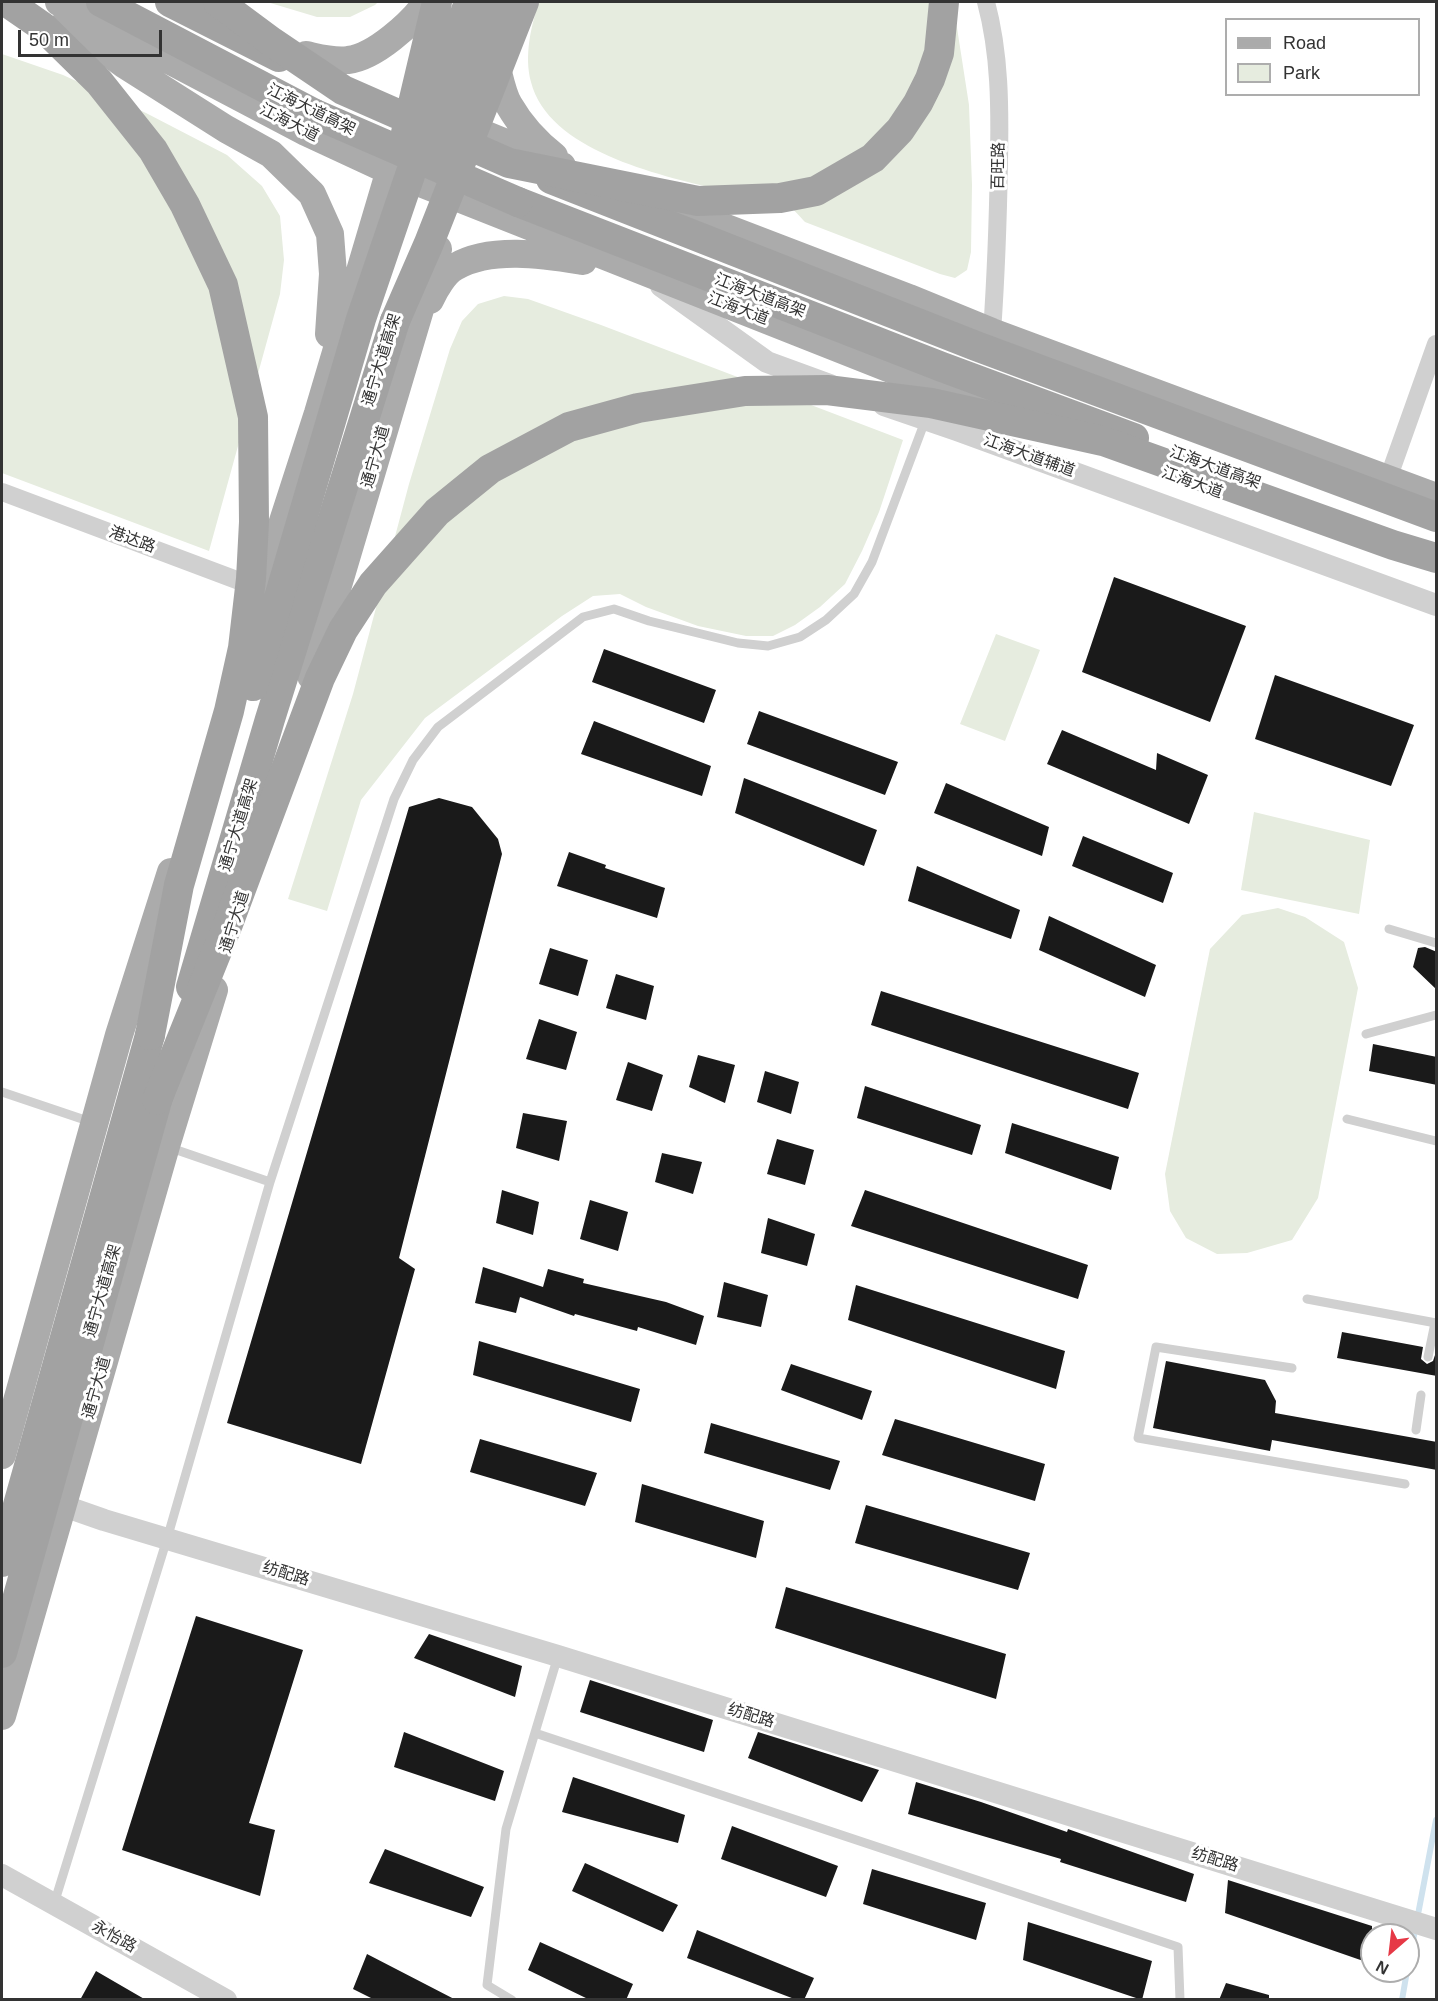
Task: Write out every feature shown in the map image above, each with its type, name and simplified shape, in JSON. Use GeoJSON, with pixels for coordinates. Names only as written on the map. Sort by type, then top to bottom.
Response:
{"type":"FeatureCollection","features":[{"type":"Feature","properties":{"kind":"highway"},"geometry":{"type":"LineString","coordinates":[[7,2],[43,27],[99,82],[153,150],[185,205],[223,285],[253,417],[254,522],[251,579],[243,648],[229,711],[179,885],[150,1035]]}},
{"type":"Feature","properties":{"kind":"highway","name":"江海大道高架"},"geometry":{"type":"LineString","coordinates":[[101,2],[315,114],[518,202],[942,368],[1437,549]]}},
{"type":"Feature","properties":{"kind":"highway","name":"江海大道高架"},"geometry":{"type":"LineString","coordinates":[[170,2],[343,90],[509,163],[976,346],[1437,517]]}},
{"type":"Feature","properties":{"kind":"highway"},"geometry":{"type":"LineString","coordinates":[[218,2],[343,90]]}},
{"type":"Feature","properties":{"kind":"highway"},"geometry":{"type":"LineString","coordinates":[[361,319],[437,2]]}},
{"type":"Feature","properties":{"kind":"highway","name":"通宁大道高架"},"geometry":{"type":"LineString","coordinates":[[2,1562],[150,1035],[361,319],[469,2]]}},
{"type":"Feature","properties":{"kind":"highway","name":"通宁大道高架"},"geometry":{"type":"LineString","coordinates":[[2,1653],[157,1100],[270,719],[403,332],[431,195],[495,2]]}},
{"type":"Feature","properties":{"kind":"highway"},"geometry":{"type":"LineString","coordinates":[[403,332],[429,243],[524,2]]}},
{"type":"Feature","properties":{"kind":"highway"},"geometry":{"type":"LineString","coordinates":[[509,163],[698,201],[780,198],[816,191],[873,158],[900,130],[918,103],[939,53],[944,2]]}},
{"type":"Feature","properties":{"kind":"highway"},"geometry":{"type":"LineString","coordinates":[[157,1100],[228,924],[320,678],[343,630],[373,584],[437,512],[490,469],[569,427],[638,408],[745,391],[827,390],[931,403],[1103,441],[1437,558]]}},
{"type":"Feature","properties":{"kind":"main road"},"geometry":{"type":"LineString","coordinates":[[39,2],[125,65],[226,129],[271,154],[312,194],[330,234],[333,274],[329,340],[318,413]]}},
{"type":"Feature","properties":{"kind":"main road","name":"江海大道"},"geometry":{"type":"LineString","coordinates":[[59,2],[306,132],[390,171],[938,388],[1437,573]]}},
{"type":"Feature","properties":{"kind":"main road"},"geometry":{"type":"LineString","coordinates":[[205,2],[306,55],[410,105],[992,332],[1437,497]]}},
{"type":"Feature","properties":{"kind":"main road"},"geometry":{"type":"LineString","coordinates":[[306,55],[330,60],[351,60],[380,46],[404,29],[427,2]]}},
{"type":"Feature","properties":{"kind":"main road"},"geometry":{"type":"LineString","coordinates":[[496,68],[508,104],[521,122],[545,149],[573,170]]}},
{"type":"Feature","properties":{"kind":"main road"},"geometry":{"type":"LineString","coordinates":[[2,1455],[122,1024],[318,413],[410,105]]}},
{"type":"Feature","properties":{"kind":"main road","name":"通宁大道"},"geometry":{"type":"LineString","coordinates":[[2,1716],[166,1146],[332,608],[403,332],[454,197],[476,130]]}},
{"type":"Feature","properties":{"kind":"main road"},"geometry":{"type":"LineString","coordinates":[[403,332],[453,267],[484,256],[542,255],[640,271]]}},
{"type":"Feature","properties":{"kind":"street","name":"百旺路"},"geometry":{"type":"LineString","coordinates":[[986,2],[1000,88],[998,243],[992,332]]}},
{"type":"Feature","properties":{"kind":"street"},"geometry":{"type":"LineString","coordinates":[[2,16],[125,65],[181,66]]}},
{"type":"Feature","properties":{"kind":"street","name":"江海大道辅道"},"geometry":{"type":"LineString","coordinates":[[640,271],[767,362],[1437,605]]}},
{"type":"Feature","properties":{"kind":"street"},"geometry":{"type":"LineString","coordinates":[[1388,479],[1437,344]]}},
{"type":"Feature","properties":{"kind":"street","name":"港达路"},"geometry":{"type":"LineString","coordinates":[[2,492],[261,589]]}},
{"type":"Feature","properties":{"kind":"street","name":"纺配路"},"geometry":{"type":"LineString","coordinates":[[64,1506],[558,1656],[1437,1929]]}},
{"type":"Feature","properties":{"kind":"street","name":"永怡路"},"geometry":{"type":"LineString","coordinates":[[2,1875],[226,2000]]}},
{"type":"Feature","properties":{"kind":"lane"},"geometry":{"type":"LineString","coordinates":[[54,1904],[167,1539],[270,1182],[394,799],[413,760],[438,727],[583,617],[614,609],[649,621],[738,644],[768,646],[800,637],[826,620],[854,594],[872,562],[925,421]]}},
{"type":"Feature","properties":{"kind":"lane"},"geometry":{"type":"LineString","coordinates":[[1389,929],[1437,943]]}},
{"type":"Feature","properties":{"kind":"lane"},"geometry":{"type":"LineString","coordinates":[[1366,1034],[1437,1015]]}},
{"type":"Feature","properties":{"kind":"lane"},"geometry":{"type":"LineString","coordinates":[[2,1092],[93,1123]]}},
{"type":"Feature","properties":{"kind":"lane"},"geometry":{"type":"LineString","coordinates":[[1347,1119],[1437,1141]]}},
{"type":"Feature","properties":{"kind":"lane"},"geometry":{"type":"LineString","coordinates":[[166,1146],[270,1182]]}},
{"type":"Feature","properties":{"kind":"lane"},"geometry":{"type":"LineString","coordinates":[[1307,1299],[1436,1323],[1428,1357]]}},
{"type":"Feature","properties":{"kind":"lane"},"geometry":{"type":"LineString","coordinates":[[1292,1368],[1156,1347],[1138,1438],[1406,1484]]}},
{"type":"Feature","properties":{"kind":"lane"},"geometry":{"type":"LineString","coordinates":[[1416,1430],[1421,1395]]}},
{"type":"Feature","properties":{"kind":"lane"},"geometry":{"type":"LineString","coordinates":[[512,2000],[487,1985],[506,1830],[558,1656]]}},
{"type":"Feature","properties":{"kind":"lane"},"geometry":{"type":"LineString","coordinates":[[535,1733],[1178,1947],[1180,2000]]}},
{"type":"Feature","properties":{"kind":"green space"},"geometry":{"type":"Polygon","coordinates":[[[267,2],[378,2],[350,17],[317,17],[267,2]]]}},
{"type":"Feature","properties":{"kind":"green space"},"geometry":{"type":"Polygon","coordinates":[[[539,2],[953,2],[969,105],[972,185],[971,252],[967,270],[955,278],[940,274],[805,222],[786,205],[665,176],[608,156],[582,142],[559,125],[541,106],[531,82],[528,62],[529,41],[539,2]]]}},
{"type":"Feature","properties":{"kind":"green space"},"geometry":{"type":"Polygon","coordinates":[[[2,54],[63,75],[146,113],[227,155],[262,186],[280,216],[284,260],[280,294],[209,551],[2,473],[2,54]]]}},
{"type":"Feature","properties":{"kind":"green space"},"geometry":{"type":"Polygon","coordinates":[[[504,296],[528,299],[601,325],[903,440],[879,512],[845,584],[820,607],[795,625],[773,636],[746,636],[698,626],[646,607],[620,594],[593,596],[562,616],[425,718],[361,800],[327,911],[288,899],[353,694],[409,484],[450,349],[462,321],[478,304],[504,296]]]}},
{"type":"Feature","properties":{"kind":"green space"},"geometry":{"type":"Polygon","coordinates":[[[996,634],[1040,650],[1005,741],[960,724],[996,634]]]}},
{"type":"Feature","properties":{"kind":"green space"},"geometry":{"type":"Polygon","coordinates":[[[1254,812],[1370,840],[1359,914],[1241,890],[1254,812]]]}},
{"type":"Feature","properties":{"kind":"green space"},"geometry":{"type":"Polygon","coordinates":[[[1278,908],[1305,917],[1344,942],[1358,988],[1318,1198],[1292,1240],[1247,1253],[1217,1254],[1186,1238],[1170,1211],[1165,1174],[1210,949],[1242,915],[1278,908]]]}},
{"type":"Feature","properties":{"kind":"building"},"geometry":{"type":"Polygon","coordinates":[[[1114,577],[1246,626],[1210,722],[1082,672],[1114,577]]]}},
{"type":"Feature","properties":{"kind":"building"},"geometry":{"type":"Polygon","coordinates":[[[604,649],[716,690],[704,723],[592,682],[604,649]]]}},
{"type":"Feature","properties":{"kind":"building"},"geometry":{"type":"Polygon","coordinates":[[[1275,675],[1414,725],[1391,786],[1255,739],[1275,675]]]}},
{"type":"Feature","properties":{"kind":"building"},"geometry":{"type":"Polygon","coordinates":[[[759,711],[898,762],[885,795],[747,744],[759,711]]]}},
{"type":"Feature","properties":{"kind":"building"},"geometry":{"type":"Polygon","coordinates":[[[594,721],[711,766],[702,796],[581,754],[594,721]]]}},
{"type":"Feature","properties":{"kind":"building"},"geometry":{"type":"Polygon","coordinates":[[[1062,730],[1156,770],[1157,753],[1208,775],[1189,824],[1047,764],[1062,730]]]}},
{"type":"Feature","properties":{"kind":"building"},"geometry":{"type":"Polygon","coordinates":[[[744,778],[877,830],[864,866],[735,813],[744,778]]]}},
{"type":"Feature","properties":{"kind":"building"},"geometry":{"type":"Polygon","coordinates":[[[946,783],[1049,827],[1042,856],[934,813],[946,783]]]}},
{"type":"Feature","properties":{"kind":"building"},"geometry":{"type":"Polygon","coordinates":[[[439,798],[472,807],[498,839],[502,854],[399,1258],[415,1269],[361,1464],[227,1423],[409,807],[439,798]]]}},
{"type":"Feature","properties":{"kind":"building"},"geometry":{"type":"Polygon","coordinates":[[[1083,836],[1173,873],[1163,903],[1072,866],[1083,836]]]}},
{"type":"Feature","properties":{"kind":"building"},"geometry":{"type":"Polygon","coordinates":[[[569,852],[606,865],[605,868],[665,888],[657,918],[557,886],[569,852]]]}},
{"type":"Feature","properties":{"kind":"building"},"geometry":{"type":"Polygon","coordinates":[[[917,866],[1020,910],[1011,939],[908,901],[917,866]]]}},
{"type":"Feature","properties":{"kind":"building"},"geometry":{"type":"Polygon","coordinates":[[[1049,916],[1156,965],[1145,997],[1039,950],[1049,916]]]}},
{"type":"Feature","properties":{"kind":"building"},"geometry":{"type":"Polygon","coordinates":[[[1425,947],[1437,952],[1437,990],[1413,967],[1418,948],[1425,947]]]}},
{"type":"Feature","properties":{"kind":"building"},"geometry":{"type":"Polygon","coordinates":[[[550,948],[588,960],[578,996],[539,984],[550,948]]]}},
{"type":"Feature","properties":{"kind":"building"},"geometry":{"type":"Polygon","coordinates":[[[616,974],[654,986],[646,1020],[606,1008],[616,974]]]}},
{"type":"Feature","properties":{"kind":"building"},"geometry":{"type":"Polygon","coordinates":[[[881,991],[1139,1073],[1128,1109],[871,1025],[881,991]]]}},
{"type":"Feature","properties":{"kind":"building"},"geometry":{"type":"Polygon","coordinates":[[[539,1019],[577,1032],[566,1070],[526,1059],[539,1019]]]}},
{"type":"Feature","properties":{"kind":"building"},"geometry":{"type":"Polygon","coordinates":[[[1373,1044],[1437,1057],[1437,1085],[1369,1071],[1373,1044]]]}},
{"type":"Feature","properties":{"kind":"building"},"geometry":{"type":"Polygon","coordinates":[[[698,1055],[735,1065],[725,1103],[689,1087],[698,1055]]]}},
{"type":"Feature","properties":{"kind":"building"},"geometry":{"type":"Polygon","coordinates":[[[628,1062],[663,1075],[652,1111],[616,1100],[628,1062]]]}},
{"type":"Feature","properties":{"kind":"building"},"geometry":{"type":"Polygon","coordinates":[[[765,1071],[799,1082],[791,1114],[757,1102],[765,1071]]]}},
{"type":"Feature","properties":{"kind":"building"},"geometry":{"type":"Polygon","coordinates":[[[865,1086],[981,1125],[972,1155],[857,1118],[865,1086]]]}},
{"type":"Feature","properties":{"kind":"building"},"geometry":{"type":"Polygon","coordinates":[[[523,1113],[567,1121],[559,1161],[516,1148],[523,1113]]]}},
{"type":"Feature","properties":{"kind":"building"},"geometry":{"type":"Polygon","coordinates":[[[1012,1123],[1119,1157],[1111,1190],[1005,1153],[1012,1123]]]}},
{"type":"Feature","properties":{"kind":"building"},"geometry":{"type":"Polygon","coordinates":[[[777,1139],[814,1150],[805,1185],[767,1174],[777,1139]]]}},
{"type":"Feature","properties":{"kind":"building"},"geometry":{"type":"Polygon","coordinates":[[[662,1153],[702,1162],[693,1194],[655,1182],[662,1153]]]}},
{"type":"Feature","properties":{"kind":"building"},"geometry":{"type":"Polygon","coordinates":[[[502,1190],[539,1202],[533,1235],[496,1223],[502,1190]]]}},
{"type":"Feature","properties":{"kind":"building"},"geometry":{"type":"Polygon","coordinates":[[[865,1190],[1088,1265],[1078,1299],[851,1226],[865,1190]]]}},
{"type":"Feature","properties":{"kind":"building"},"geometry":{"type":"Polygon","coordinates":[[[590,1200],[628,1212],[618,1251],[580,1239],[590,1200]]]}},
{"type":"Feature","properties":{"kind":"building"},"geometry":{"type":"Polygon","coordinates":[[[768,1218],[815,1234],[807,1266],[761,1253],[768,1218]]]}},
{"type":"Feature","properties":{"kind":"building"},"geometry":{"type":"Polygon","coordinates":[[[483,1267],[543,1287],[548,1269],[584,1279],[583,1283],[666,1302],[704,1316],[696,1345],[638,1327],[637,1331],[575,1314],[574,1316],[520,1297],[516,1313],[475,1303],[483,1267]]]}},
{"type":"Feature","properties":{"kind":"building"},"geometry":{"type":"Polygon","coordinates":[[[724,1282],[768,1295],[761,1327],[717,1317],[724,1282]]]}},
{"type":"Feature","properties":{"kind":"building"},"geometry":{"type":"Polygon","coordinates":[[[856,1285],[1065,1351],[1056,1389],[848,1320],[856,1285]]]}},
{"type":"Feature","properties":{"kind":"building"},"geometry":{"type":"Polygon","coordinates":[[[1342,1332],[1423,1347],[1421,1359],[1427,1364],[1433,1361],[1437,1349],[1437,1376],[1337,1358],[1342,1332]]]}},
{"type":"Feature","properties":{"kind":"building"},"geometry":{"type":"Polygon","coordinates":[[[479,1341],[640,1389],[631,1422],[473,1375],[479,1341]]]}},
{"type":"Feature","properties":{"kind":"building"},"geometry":{"type":"Polygon","coordinates":[[[1166,1361],[1265,1380],[1276,1401],[1275,1413],[1437,1442],[1437,1470],[1272,1440],[1270,1451],[1153,1428],[1166,1361]]]}},
{"type":"Feature","properties":{"kind":"building"},"geometry":{"type":"Polygon","coordinates":[[[791,1364],[872,1391],[862,1420],[781,1390],[791,1364]]]}},
{"type":"Feature","properties":{"kind":"building"},"geometry":{"type":"Polygon","coordinates":[[[895,1419],[1045,1464],[1035,1501],[882,1455],[895,1419]]]}},
{"type":"Feature","properties":{"kind":"building"},"geometry":{"type":"Polygon","coordinates":[[[711,1423],[840,1461],[830,1490],[704,1453],[711,1423]]]}},
{"type":"Feature","properties":{"kind":"building"},"geometry":{"type":"Polygon","coordinates":[[[480,1439],[597,1473],[585,1506],[470,1472],[480,1439]]]}},
{"type":"Feature","properties":{"kind":"building"},"geometry":{"type":"Polygon","coordinates":[[[642,1484],[764,1521],[756,1558],[635,1522],[642,1484]]]}},
{"type":"Feature","properties":{"kind":"building"},"geometry":{"type":"Polygon","coordinates":[[[866,1505],[1030,1553],[1018,1590],[855,1543],[866,1505]]]}},
{"type":"Feature","properties":{"kind":"building"},"geometry":{"type":"Polygon","coordinates":[[[786,1587],[1006,1654],[996,1699],[775,1628],[786,1587]]]}},
{"type":"Feature","properties":{"kind":"building"},"geometry":{"type":"Polygon","coordinates":[[[196,1616],[303,1650],[249,1823],[275,1830],[260,1896],[122,1850],[196,1616]]]}},
{"type":"Feature","properties":{"kind":"building"},"geometry":{"type":"Polygon","coordinates":[[[429,1634],[522,1666],[515,1697],[414,1658],[429,1634]]]}},
{"type":"Feature","properties":{"kind":"building"},"geometry":{"type":"Polygon","coordinates":[[[590,1680],[713,1720],[704,1752],[580,1712],[590,1680]]]}},
{"type":"Feature","properties":{"kind":"building"},"geometry":{"type":"Polygon","coordinates":[[[404,1732],[504,1771],[495,1801],[394,1767],[404,1732]]]}},
{"type":"Feature","properties":{"kind":"building"},"geometry":{"type":"Polygon","coordinates":[[[758,1732],[879,1770],[862,1802],[748,1758],[758,1732]]]}},
{"type":"Feature","properties":{"kind":"building"},"geometry":{"type":"Polygon","coordinates":[[[573,1777],[685,1815],[678,1843],[562,1812],[573,1777]]]}},
{"type":"Feature","properties":{"kind":"building"},"geometry":{"type":"Polygon","coordinates":[[[916,1782],[1067,1832],[1068,1829],[1194,1874],[1186,1902],[1060,1862],[1061,1859],[908,1814],[916,1782]]]}},
{"type":"Feature","properties":{"kind":"building"},"geometry":{"type":"Polygon","coordinates":[[[732,1826],[838,1866],[826,1897],[721,1859],[732,1826]]]}},
{"type":"Feature","properties":{"kind":"building"},"geometry":{"type":"Polygon","coordinates":[[[385,1849],[484,1887],[471,1917],[369,1883],[385,1849]]]}},
{"type":"Feature","properties":{"kind":"building"},"geometry":{"type":"Polygon","coordinates":[[[585,1863],[678,1905],[663,1932],[572,1891],[585,1863]]]}},
{"type":"Feature","properties":{"kind":"building"},"geometry":{"type":"Polygon","coordinates":[[[872,1869],[986,1903],[976,1940],[863,1904],[872,1869]]]}},
{"type":"Feature","properties":{"kind":"building"},"geometry":{"type":"Polygon","coordinates":[[[1228,1880],[1363,1923],[1360,1923],[1360,1960],[1225,1913],[1228,1880]]]}},
{"type":"Feature","properties":{"kind":"building"},"geometry":{"type":"Polygon","coordinates":[[[1028,1922],[1152,1961],[1142,2000],[1023,1960],[1028,1922]]]}},
{"type":"Feature","properties":{"kind":"building"},"geometry":{"type":"Polygon","coordinates":[[[697,1930],[814,1978],[804,2000],[797,2000],[687,1958],[697,1930]]]}},
{"type":"Feature","properties":{"kind":"building"},"geometry":{"type":"Polygon","coordinates":[[[540,1942],[633,1984],[626,2000],[590,2000],[528,1970],[540,1942]]]}},
{"type":"Feature","properties":{"kind":"building"},"geometry":{"type":"Polygon","coordinates":[[[367,1954],[456,2000],[375,2000],[353,1989],[367,1954]]]}},
{"type":"Feature","properties":{"kind":"building"},"geometry":{"type":"Polygon","coordinates":[[[96,1971],[146,2000],[80,2000],[96,1971]]]}},
{"type":"Feature","properties":{"kind":"building"},"geometry":{"type":"Polygon","coordinates":[[[1226,1983],[1269,1995],[1269,2000],[1219,2000],[1226,1983]]]}},
{"type":"Feature","properties":{"kind":"waterway"},"geometry":{"type":"LineString","coordinates":[[1416,1923],[1436,1820]]}},
{"type":"Feature","properties":{"kind":"waterway"},"geometry":{"type":"LineString","coordinates":[[1402,2000],[1405,1983]]}}]}
